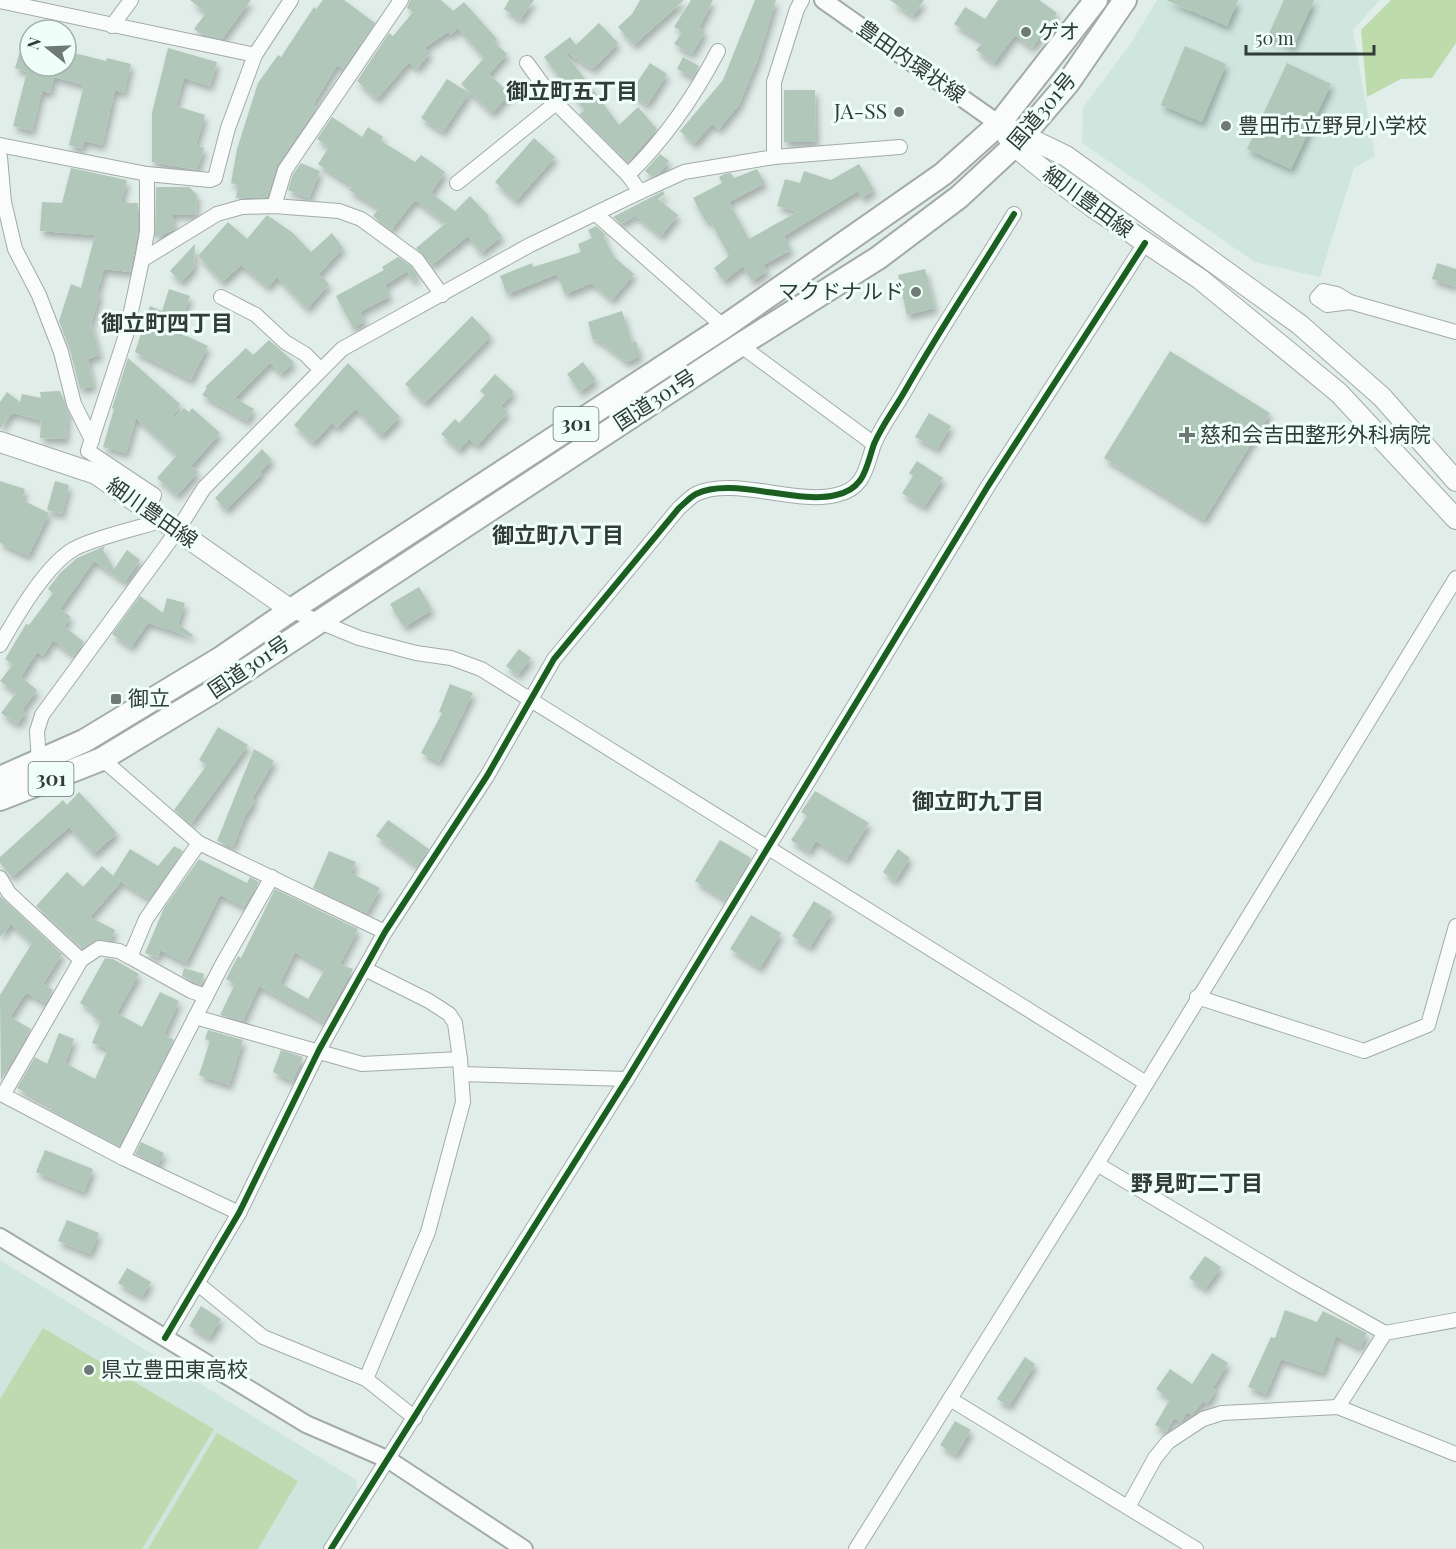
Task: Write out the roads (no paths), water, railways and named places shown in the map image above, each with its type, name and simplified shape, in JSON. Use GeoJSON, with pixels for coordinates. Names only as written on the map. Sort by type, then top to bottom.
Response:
{"type":"FeatureCollection","features":[{"type":"Feature","properties":{"kind":"highway","name":"国道301号"},"geometry":{"type":"LineString","coordinates":[[0,799],[102,759],[211,693],[740,345],[878,258],[959,197],[1019,140],[1068,83],[1125,0]]}},
{"type":"Feature","properties":{"kind":"highway","name":"国道301号"},"geometry":{"type":"LineString","coordinates":[[0,778],[84,741],[221,658],[724,327],[943,174],[999,124],[1090,2]]}},
{"type":"Feature","properties":{"kind":"main road","name":"細川豊田線"},"geometry":{"type":"LineString","coordinates":[[999,124],[1094,208],[1200,279],[1340,393],[1456,519]]}},
{"type":"Feature","properties":{"kind":"main road","name":"細川豊田線"},"geometry":{"type":"LineString","coordinates":[[1019,140],[1066,156],[1299,324],[1382,397],[1456,481]]}},
{"type":"Feature","properties":{"kind":"main road","name":"細川豊田線"},"geometry":{"type":"LineString","coordinates":[[0,442],[96,474],[291,610]]}},
{"type":"Feature","properties":{"kind":"street"},"geometry":{"type":"LineString","coordinates":[[112,26],[131,0]]}},
{"type":"Feature","properties":{"kind":"street"},"geometry":{"type":"LineString","coordinates":[[0,145],[147,174],[210,180],[215,178],[228,128],[255,55],[291,0]]}},
{"type":"Feature","properties":{"kind":"street"},"geometry":{"type":"LineString","coordinates":[[274,206],[285,170],[401,0]]}},
{"type":"Feature","properties":{"kind":"street"},"geometry":{"type":"LineString","coordinates":[[774,157],[774,82],[797,9],[802,0]]}},
{"type":"Feature","properties":{"kind":"street","name":"豊田内環状線"},"geometry":{"type":"LineString","coordinates":[[824,0],[999,124]]}},
{"type":"Feature","properties":{"kind":"street"},"geometry":{"type":"LineString","coordinates":[[0,1],[255,55]]}},
{"type":"Feature","properties":{"kind":"street"},"geometry":{"type":"LineString","coordinates":[[628,175],[660,139],[706,75],[718,51]]}},
{"type":"Feature","properties":{"kind":"street"},"geometry":{"type":"LineString","coordinates":[[527,63],[556,103],[628,175],[640,192]]}},
{"type":"Feature","properties":{"kind":"street"},"geometry":{"type":"LineString","coordinates":[[458,183],[556,103]]}},
{"type":"Feature","properties":{"kind":"street"},"geometry":{"type":"LineString","coordinates":[[39,762],[37,731],[42,715],[163,520],[204,488],[342,349],[530,245],[684,172],[774,157],[900,147]]}},
{"type":"Feature","properties":{"kind":"street"},"geometry":{"type":"LineString","coordinates":[[0,158],[4,202],[15,249],[39,295],[61,352],[74,404],[92,440]]}},
{"type":"Feature","properties":{"kind":"street"},"geometry":{"type":"LineString","coordinates":[[147,174],[147,232],[142,260],[126,335],[88,451],[154,495],[163,520]]}},
{"type":"Feature","properties":{"kind":"street"},"geometry":{"type":"LineString","coordinates":[[142,260],[217,214],[242,207],[274,206],[339,211],[361,219],[417,261],[442,295]]}},
{"type":"Feature","properties":{"kind":"street"},"geometry":{"type":"LineString","coordinates":[[596,214],[724,327]]}},
{"type":"Feature","properties":{"kind":"street"},"geometry":{"type":"LineString","coordinates":[[165,1338],[239,1213],[319,1050],[385,932],[487,776],[554,659],[679,508],[696,494],[712,490],[738,489],[813,498],[849,491],[863,479],[874,444],[943,324],[1014,214]]}},
{"type":"Feature","properties":{"kind":"street"},"geometry":{"type":"LineString","coordinates":[[331,1549],[415,1419],[627,1079],[987,486],[1144,243]]}},
{"type":"Feature","properties":{"kind":"street"},"geometry":{"type":"LineString","coordinates":[[220,297],[256,315],[285,342],[305,354],[320,369]]}},
{"type":"Feature","properties":{"kind":"street"},"geometry":{"type":"LineString","coordinates":[[1350,302],[1456,332]]}},
{"type":"Feature","properties":{"kind":"street"},"geometry":{"type":"LineString","coordinates":[[740,345],[874,444]]}},
{"type":"Feature","properties":{"kind":"street"},"geometry":{"type":"LineString","coordinates":[[0,645],[40,583],[59,560],[73,548],[163,520]]}},
{"type":"Feature","properties":{"kind":"street"},"geometry":{"type":"LineString","coordinates":[[855,1549],[1097,1164],[1197,997],[1456,578]]}},
{"type":"Feature","properties":{"kind":"street"},"geometry":{"type":"LineString","coordinates":[[291,610],[359,638],[416,653],[451,658],[481,669],[1146,1083]]}},
{"type":"Feature","properties":{"kind":"street"},"geometry":{"type":"LineString","coordinates":[[102,759],[199,843],[385,932]]}},
{"type":"Feature","properties":{"kind":"street"},"geometry":{"type":"LineString","coordinates":[[130,957],[146,919],[199,843]]}},
{"type":"Feature","properties":{"kind":"street"},"geometry":{"type":"LineString","coordinates":[[123,1158],[206,996],[272,877]]}},
{"type":"Feature","properties":{"kind":"street"},"geometry":{"type":"LineString","coordinates":[[0,879],[9,893],[81,960]]}},
{"type":"Feature","properties":{"kind":"street"},"geometry":{"type":"LineString","coordinates":[[1197,997],[1364,1051],[1428,1024],[1456,926]]}},
{"type":"Feature","properties":{"kind":"street"},"geometry":{"type":"LineString","coordinates":[[206,996],[191,991],[118,951],[99,948],[81,960],[1,1097],[239,1213]]}},
{"type":"Feature","properties":{"kind":"street"},"geometry":{"type":"LineString","coordinates":[[365,969],[420,996],[449,1014],[455,1023],[463,1102],[428,1232],[366,1379]]}},
{"type":"Feature","properties":{"kind":"street"},"geometry":{"type":"LineString","coordinates":[[195,1017],[319,1050],[362,1064],[460,1059]]}},
{"type":"Feature","properties":{"kind":"street"},"geometry":{"type":"LineString","coordinates":[[461,1074],[627,1079]]}},
{"type":"Feature","properties":{"kind":"street"},"geometry":{"type":"LineString","coordinates":[[1097,1164],[1385,1333],[1456,1320]]}},
{"type":"Feature","properties":{"kind":"street"},"geometry":{"type":"LineString","coordinates":[[0,1237],[306,1424],[389,1460],[524,1549]]}},
{"type":"Feature","properties":{"kind":"street"},"geometry":{"type":"LineString","coordinates":[[198,1284],[263,1337],[366,1379],[415,1419]]}},
{"type":"Feature","properties":{"kind":"street"},"geometry":{"type":"LineString","coordinates":[[1338,1407],[1385,1333]]}},
{"type":"Feature","properties":{"kind":"street"},"geometry":{"type":"LineString","coordinates":[[950,1399],[1196,1549]]}},
{"type":"Feature","properties":{"kind":"street"},"geometry":{"type":"LineString","coordinates":[[1128,1506],[1155,1458],[1168,1442],[1203,1419],[1222,1413],[1338,1407],[1456,1454]]}},
{"type":"Feature","properties":{"kind":"place","name":"ゲオ"},"geometry":{"type":"Point","coordinates":[1026,32]}},
{"type":"Feature","properties":{"kind":"place","name":"JA-SS"},"geometry":{"type":"Point","coordinates":[899,112]}},
{"type":"Feature","properties":{"kind":"place","name":"豊田市立野見小学校"},"geometry":{"type":"Point","coordinates":[1226,126]}},
{"type":"Feature","properties":{"kind":"place","name":"マクドナルド"},"geometry":{"type":"Point","coordinates":[916,292]}},
{"type":"Feature","properties":{"kind":"place","name":"慈和会吉田整形外科病院"},"geometry":{"type":"Point","coordinates":[1187,435]}},
{"type":"Feature","properties":{"kind":"place","name":"御立"},"geometry":{"type":"Point","coordinates":[116,699]}},
{"type":"Feature","properties":{"kind":"place","name":"県立豊田東高校"},"geometry":{"type":"Point","coordinates":[89,1370]}},
{"type":"Feature","properties":{"kind":"district","name":"御立町五丁目"},"geometry":{"type":"Point","coordinates":[572,91]}},
{"type":"Feature","properties":{"kind":"district","name":"御立町四丁目"},"geometry":{"type":"Point","coordinates":[167,323]}},
{"type":"Feature","properties":{"kind":"district","name":"御立町八丁目"},"geometry":{"type":"Point","coordinates":[558,535]}},
{"type":"Feature","properties":{"kind":"district","name":"御立町九丁目"},"geometry":{"type":"Point","coordinates":[978,801]}},
{"type":"Feature","properties":{"kind":"district","name":"野見町二丁目"},"geometry":{"type":"Point","coordinates":[1197,1183]}}]}
